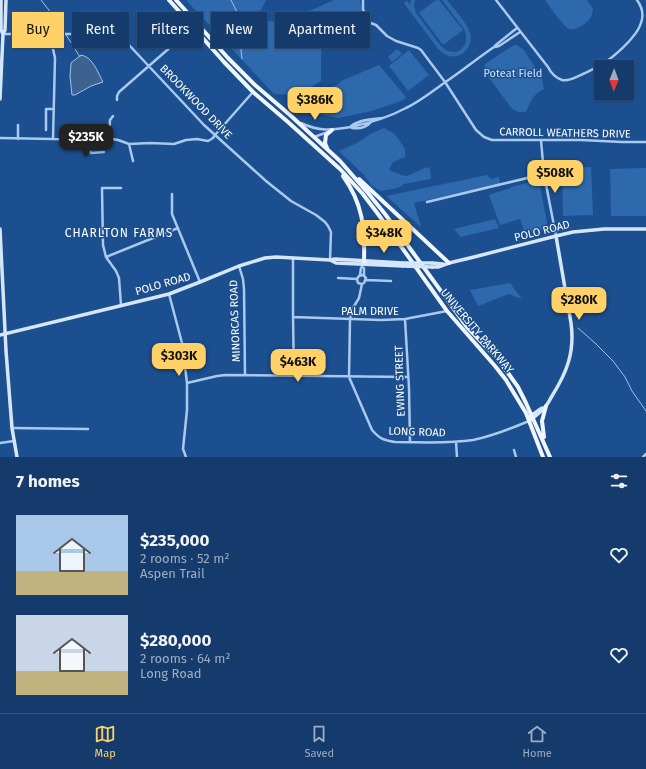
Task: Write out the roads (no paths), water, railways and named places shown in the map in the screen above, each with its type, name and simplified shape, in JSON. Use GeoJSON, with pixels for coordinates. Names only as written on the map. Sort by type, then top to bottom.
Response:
{"type":"FeatureCollection","features":[{"type":"Feature","properties":{"kind":"main road"},"geometry":{"type":"LineString","coordinates":[[1,0],[1,30],[3,34]]}},
{"type":"Feature","properties":{"kind":"main road"},"geometry":{"type":"LineString","coordinates":[[0,99],[6,0]]}},
{"type":"Feature","properties":{"kind":"main road","name":"UNIVERSITY PARKWAY"},"geometry":{"type":"LineString","coordinates":[[169,0],[181,12]]}},
{"type":"Feature","properties":{"kind":"main road","name":"UNIVERSITY PARKWAY"},"geometry":{"type":"LineString","coordinates":[[176,0],[185,12]]}},
{"type":"Feature","properties":{"kind":"main road","name":"UNIVERSITY PARKWAY"},"geometry":{"type":"LineString","coordinates":[[203,34],[255,85],[345,166],[384,214],[467,327],[495,356],[508,373],[522,396],[550,457]]}},
{"type":"Feature","properties":{"kind":"main road","name":"UNIVERSITY PARKWAY"},"geometry":{"type":"LineString","coordinates":[[203,36],[224,62],[253,92],[340,169],[362,193],[447,311],[506,380],[526,412],[543,457]]}},
{"type":"Feature","properties":{"kind":"main road"},"geometry":{"type":"LineString","coordinates":[[297,130],[301,130],[314,138]]}},
{"type":"Feature","properties":{"kind":"main road"},"geometry":{"type":"LineString","coordinates":[[328,150],[325,139],[328,133],[332,130]]}},
{"type":"Feature","properties":{"kind":"main road"},"geometry":{"type":"LineString","coordinates":[[330,160],[347,182],[358,204],[364,230],[363,264]]}},
{"type":"Feature","properties":{"kind":"main road"},"geometry":{"type":"LineString","coordinates":[[345,166],[449,263]]}},
{"type":"Feature","properties":{"kind":"main road"},"geometry":{"type":"LineString","coordinates":[[0,229],[6,351],[12,428],[17,457]]}},
{"type":"Feature","properties":{"kind":"main road","name":"POLO ROAD"},"geometry":{"type":"LineString","coordinates":[[363,264],[444,264],[582,231],[604,229],[646,230]]}},
{"type":"Feature","properties":{"kind":"main road"},"geometry":{"type":"LineString","coordinates":[[544,443],[542,422],[546,406],[563,379],[571,353],[572,341],[571,323],[556,236]]}},
{"type":"Feature","properties":{"kind":"main road","name":"POLO ROAD"},"geometry":{"type":"LineString","coordinates":[[0,335],[169,294],[239,266],[265,258],[335,259],[369,265],[403,264]]}},
{"type":"Feature","properties":{"kind":"main road"},"geometry":{"type":"LineString","coordinates":[[529,420],[550,400]]}},
{"type":"Feature","properties":{"kind":"main road"},"geometry":{"type":"LineString","coordinates":[[532,416],[546,406]]}},
{"type":"Feature","properties":{"kind":"street"},"geometry":{"type":"LineString","coordinates":[[363,0],[364,12]]}},
{"type":"Feature","properties":{"kind":"street"},"geometry":{"type":"LineString","coordinates":[[496,0],[554,76],[562,80],[570,80],[602,64],[620,51],[641,25],[643,14],[637,0]]}},
{"type":"Feature","properties":{"kind":"street"},"geometry":{"type":"LineString","coordinates":[[288,20],[293,20],[300,33],[294,33],[288,30],[286,24],[288,20]]}},
{"type":"Feature","properties":{"kind":"street"},"geometry":{"type":"LineString","coordinates":[[370,23],[376,25],[390,38],[419,48],[445,82]]}},
{"type":"Feature","properties":{"kind":"street"},"geometry":{"type":"LineString","coordinates":[[295,120],[312,128],[332,130],[379,120],[406,108],[433,91],[494,47],[517,28]]}},
{"type":"Feature","properties":{"kind":"street"},"geometry":{"type":"LineString","coordinates":[[494,47],[499,46],[520,32]]}},
{"type":"Feature","properties":{"kind":"street","name":"BROOKWOOD DRIVE"},"geometry":{"type":"LineString","coordinates":[[3,34],[12,34]]}},
{"type":"Feature","properties":{"kind":"street","name":"BROOKWOOD DRIVE"},"geometry":{"type":"LineString","coordinates":[[64,34],[115,35],[123,39],[215,135],[286,198],[316,215],[325,222],[331,232],[330,260]]}},
{"type":"Feature","properties":{"kind":"street"},"geometry":{"type":"LineString","coordinates":[[52,48],[56,58],[53,139]]}},
{"type":"Feature","properties":{"kind":"street"},"geometry":{"type":"LineString","coordinates":[[117,100],[119,92],[170,48]]}},
{"type":"Feature","properties":{"kind":"street","name":"CARROLL WEATHERS DRIVE"},"geometry":{"type":"LineString","coordinates":[[445,82],[476,130],[484,137],[496,141],[541,140],[646,142]]}},
{"type":"Feature","properties":{"kind":"street"},"geometry":{"type":"LineString","coordinates":[[0,138],[87,140],[109,139],[118,140],[129,144],[174,144],[186,140],[197,139],[208,141],[213,138],[253,92]]}},
{"type":"Feature","properties":{"kind":"street"},"geometry":{"type":"LineString","coordinates":[[46,130],[46,109],[54,109]]}},
{"type":"Feature","properties":{"kind":"street"},"geometry":{"type":"LineString","coordinates":[[109,139],[110,120],[113,116]]}},
{"type":"Feature","properties":{"kind":"street"},"geometry":{"type":"LineString","coordinates":[[350,127],[359,122],[383,118]]}},
{"type":"Feature","properties":{"kind":"street"},"geometry":{"type":"LineString","coordinates":[[18,125],[18,139]]}},
{"type":"Feature","properties":{"kind":"street"},"geometry":{"type":"LineString","coordinates":[[314,138],[332,130]]}},
{"type":"Feature","properties":{"kind":"street"},"geometry":{"type":"LineString","coordinates":[[87,140],[87,146],[91,152],[104,152]]}},
{"type":"Feature","properties":{"kind":"street"},"geometry":{"type":"LineString","coordinates":[[541,140],[544,174],[556,236]]}},
{"type":"Feature","properties":{"kind":"street"},"geometry":{"type":"LineString","coordinates":[[129,144],[133,161]]}},
{"type":"Feature","properties":{"kind":"street"},"geometry":{"type":"LineString","coordinates":[[426,202],[544,174]]}},
{"type":"Feature","properties":{"kind":"street"},"geometry":{"type":"LineString","coordinates":[[121,188],[102,188],[103,245],[106,257],[119,278],[121,305]]}},
{"type":"Feature","properties":{"kind":"street"},"geometry":{"type":"LineString","coordinates":[[172,194],[172,214],[200,282]]}},
{"type":"Feature","properties":{"kind":"street"},"geometry":{"type":"LineString","coordinates":[[106,257],[178,228]]}},
{"type":"Feature","properties":{"kind":"street"},"geometry":{"type":"LineString","coordinates":[[293,258],[294,376]]}},
{"type":"Feature","properties":{"kind":"street"},"geometry":{"type":"LineString","coordinates":[[338,278],[357,279],[362,275],[364,268],[363,264]]}},
{"type":"Feature","properties":{"kind":"street","name":"MINORCAS ROAD"},"geometry":{"type":"LineString","coordinates":[[239,266],[244,289],[245,375]]}},
{"type":"Feature","properties":{"kind":"street"},"geometry":{"type":"LineString","coordinates":[[362,275],[366,278],[366,280]]}},
{"type":"Feature","properties":{"kind":"street"},"geometry":{"type":"LineString","coordinates":[[357,279],[358,283],[362,284]]}},
{"type":"Feature","properties":{"kind":"street"},"geometry":{"type":"LineString","coordinates":[[350,319],[353,308],[359,298],[362,284],[366,280],[391,281]]}},
{"type":"Feature","properties":{"kind":"street"},"geometry":{"type":"LineString","coordinates":[[169,294],[182,343],[187,383],[187,410],[183,449],[186,457]]}},
{"type":"Feature","properties":{"kind":"street","name":"PALM DRIVE"},"geometry":{"type":"LineString","coordinates":[[293,317],[381,320],[405,319],[447,311]]}},
{"type":"Feature","properties":{"kind":"street","name":"LONG ROAD"},"geometry":{"type":"LineString","coordinates":[[350,319],[349,377],[372,430],[378,437],[395,442],[456,442],[472,440],[503,432],[529,420]]}},
{"type":"Feature","properties":{"kind":"street","name":"EWING STREET"},"geometry":{"type":"LineString","coordinates":[[405,319],[410,442]]}},
{"type":"Feature","properties":{"kind":"street"},"geometry":{"type":"LineString","coordinates":[[187,383],[217,376],[245,375],[408,377]]}},
{"type":"Feature","properties":{"kind":"street"},"geometry":{"type":"LineString","coordinates":[[12,428],[88,429]]}},
{"type":"Feature","properties":{"kind":"street"},"geometry":{"type":"LineString","coordinates":[[0,443],[14,441]]}},
{"type":"Feature","properties":{"kind":"street"},"geometry":{"type":"LineString","coordinates":[[456,442],[457,457]]}},
{"type":"Feature","properties":{"kind":"street"},"geometry":{"type":"LineString","coordinates":[[514,450],[516,457]]}},
{"type":"Feature","properties":{"kind":"street"},"geometry":{"type":"LineString","coordinates":[[643,457],[646,454]]}},
{"type":"Feature","properties":{"kind":"waterway"},"geometry":{"type":"LineString","coordinates":[[41,0],[63,30],[80,57]]}},
{"type":"Feature","properties":{"kind":"waterway"},"geometry":{"type":"LineString","coordinates":[[231,0],[237,12],[240,25],[242,59]]}},
{"type":"Feature","properties":{"kind":"waterway"},"geometry":{"type":"LineString","coordinates":[[578,328],[613,361],[625,377],[632,391],[646,411]]}},
{"type":"Feature","properties":{"kind":"district","name":"CHARLTON FARMS"},"geometry":{"type":"Point","coordinates":[119,233]}},
{"type":"Feature","properties":{"kind":"park label","name":"Poteat Field"},"geometry":{"type":"Point","coordinates":[513,73]}}]}
